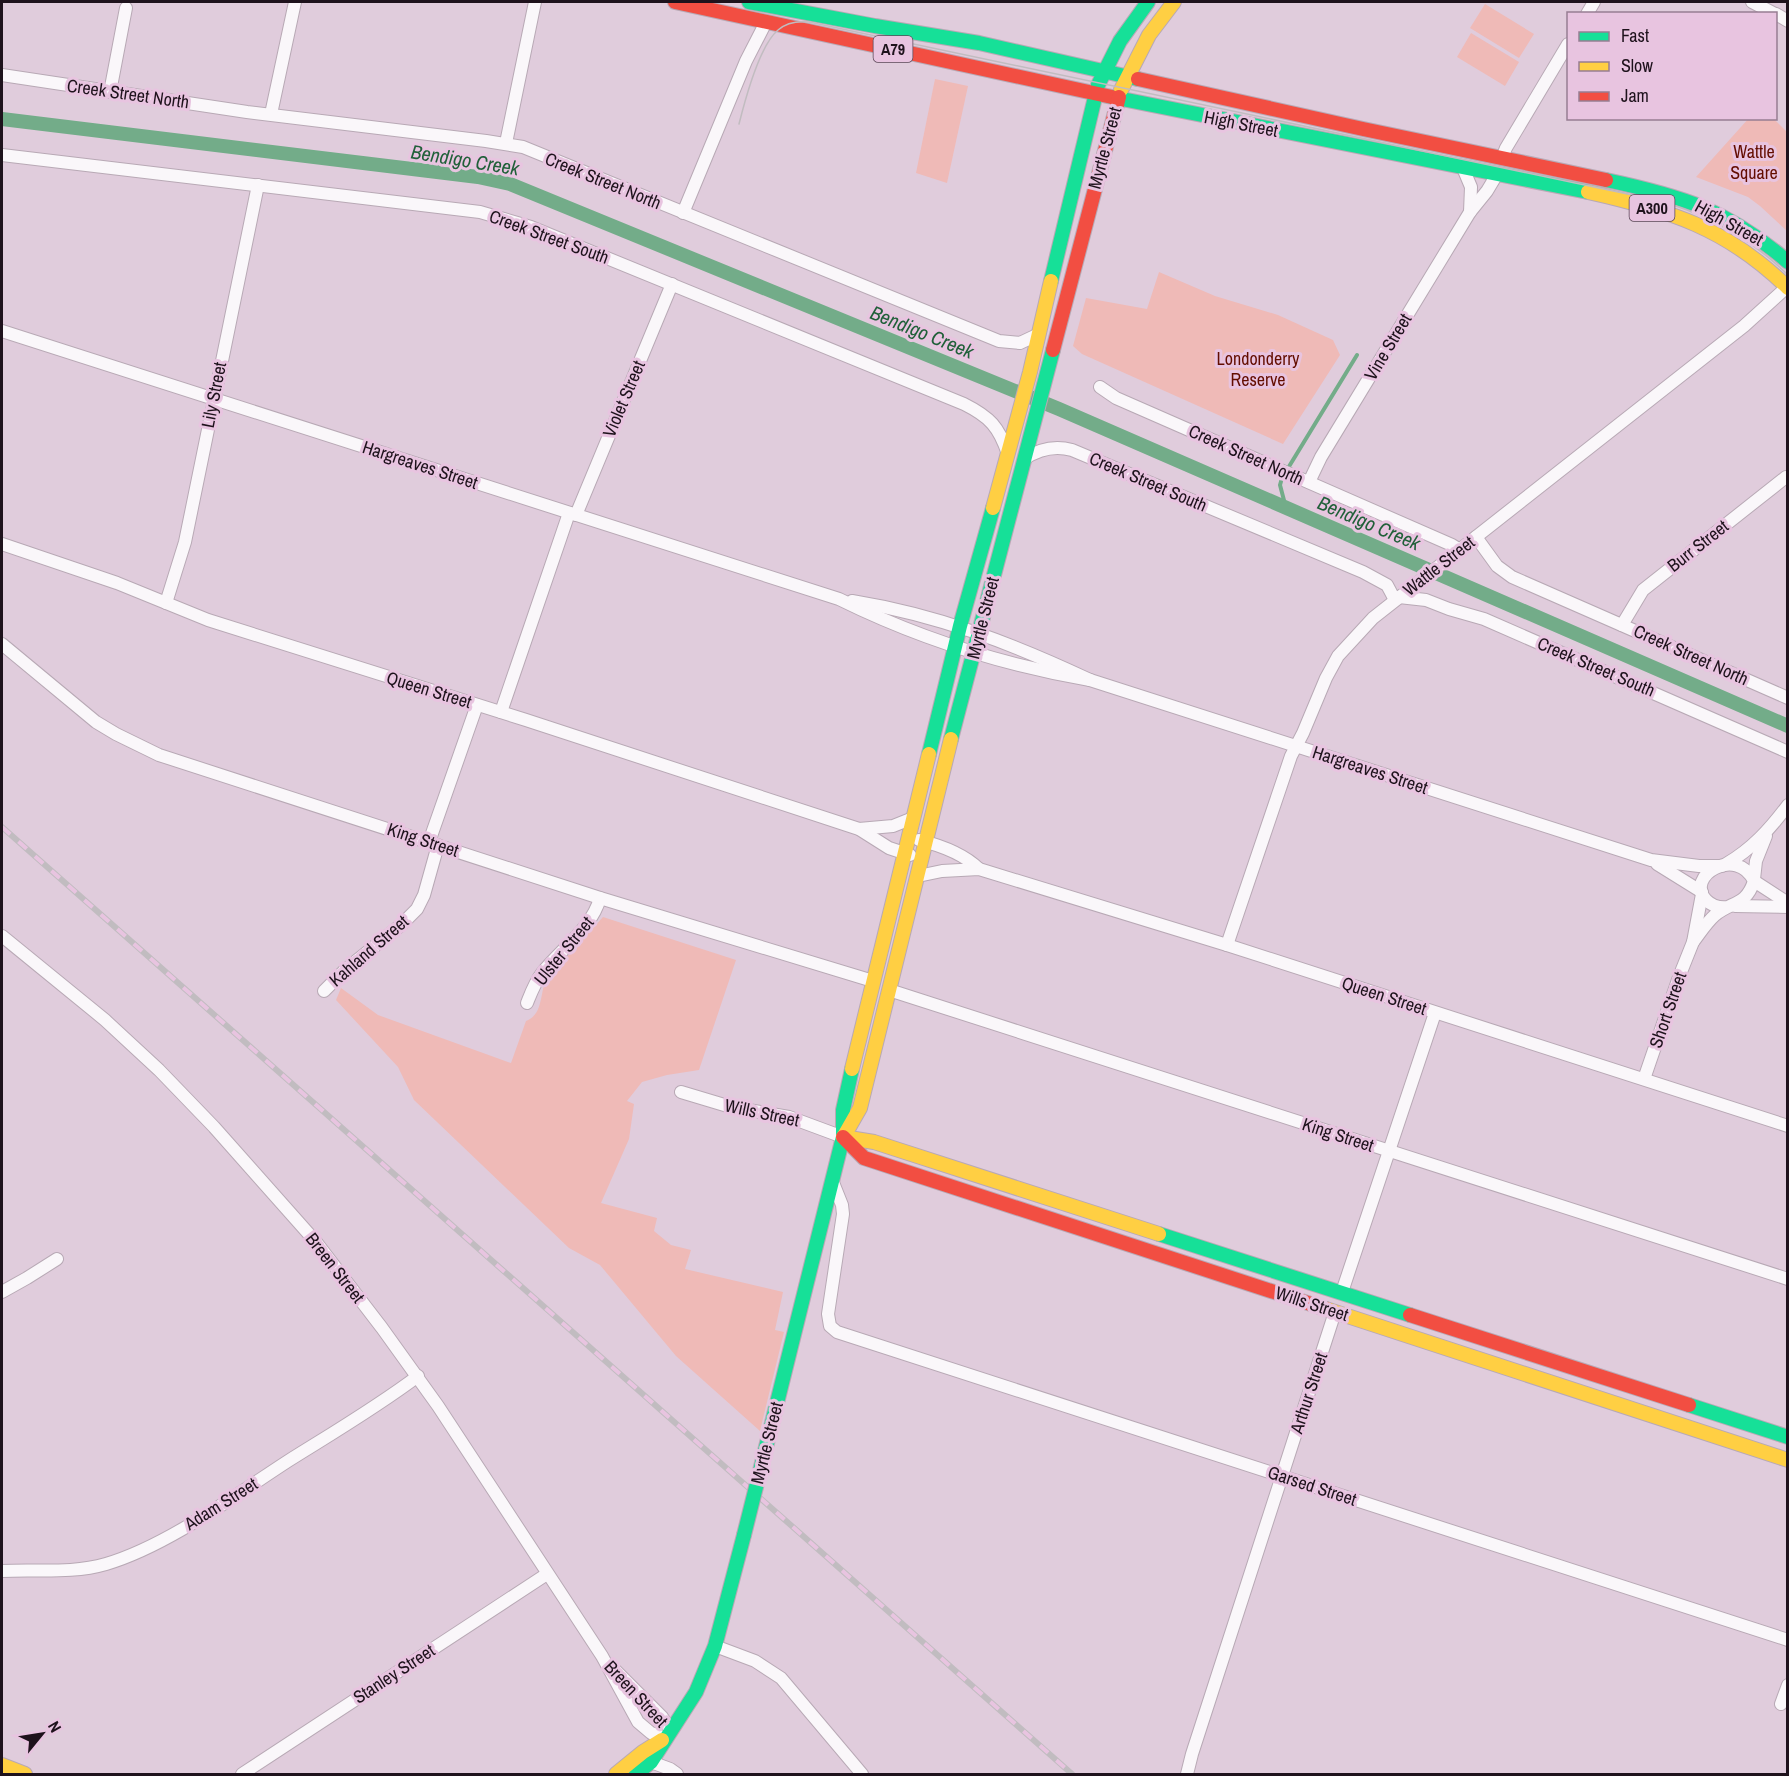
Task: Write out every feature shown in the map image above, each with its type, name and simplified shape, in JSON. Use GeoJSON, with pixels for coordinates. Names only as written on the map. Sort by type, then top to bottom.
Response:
{"type":"FeatureCollection","features":[{"type":"Feature","properties":{"kind":"main road","name":"High Street"},"geometry":{"type":"LineString","coordinates":[[675,2],[1173,110],[1591,194],[1669,213],[1728,239],[1767,268],[1787,287]]}},
{"type":"Feature","properties":{"kind":"main road","name":"High Street"},"geometry":{"type":"LineString","coordinates":[[749,2],[798,6],[892,29],[979,43],[1674,195],[1728,219],[1765,243],[1788,262]]}},
{"type":"Feature","properties":{"kind":"main road","name":"Myrtle Street"},"geometry":{"type":"LineString","coordinates":[[636,1774],[651,1762],[696,1692],[715,1646],[843,1137],[843,1110],[907,837],[960,626],[1030,372],[1096,93],[1110,56],[1148,2]]}},
{"type":"Feature","properties":{"kind":"main road","name":"Myrtle Street"},"geometry":{"type":"LineString","coordinates":[[843,1137],[860,1108],[925,842],[1119,97],[1127,76],[1149,35],[1174,2]]}},
{"type":"Feature","properties":{"kind":"main road"},"geometry":{"type":"LineString","coordinates":[[766,22],[776,4]]}},
{"type":"Feature","properties":{"kind":"main road"},"geometry":{"type":"LineString","coordinates":[[794,28],[798,6]]}},
{"type":"Feature","properties":{"kind":"main road"},"geometry":{"type":"LineString","coordinates":[[890,48],[892,29]]}},
{"type":"Feature","properties":{"kind":"main road","name":"Vine Street"},"geometry":{"type":"LineString","coordinates":[[1496,176],[1502,159]]}},
{"type":"Feature","properties":{"kind":"main road"},"geometry":{"type":"LineString","coordinates":[[1669,213],[1674,195]]}},
{"type":"Feature","properties":{"kind":"main road","name":"Wills Street"},"geometry":{"type":"LineString","coordinates":[[843,1137],[874,1142],[1788,1437]]}},
{"type":"Feature","properties":{"kind":"main road","name":"Wills Street"},"geometry":{"type":"LineString","coordinates":[[843,1137],[864,1158],[1788,1460]]}},
{"type":"Feature","properties":{"kind":"main road","name":"Arthur Street"},"geometry":{"type":"LineString","coordinates":[[1335,1312],[1342,1292]]}},
{"type":"Feature","properties":{"kind":"main road","name":"Myrtle Street"},"geometry":{"type":"LineString","coordinates":[[616,1774],[668,1735]]}},
{"type":"Feature","properties":{"kind":"main road"},"geometry":{"type":"LineString","coordinates":[[2,1766],[25,1774]]}},
{"type":"Feature","properties":{"kind":"street"},"geometry":{"type":"LineString","coordinates":[[271,114],[295,2]]}},
{"type":"Feature","properties":{"kind":"street"},"geometry":{"type":"LineString","coordinates":[[506,143],[535,2]]}},
{"type":"Feature","properties":{"kind":"street"},"geometry":{"type":"LineString","coordinates":[[1752,2],[1771,12]]}},
{"type":"Feature","properties":{"kind":"street"},"geometry":{"type":"LineString","coordinates":[[110,92],[126,8]]}},
{"type":"Feature","properties":{"kind":"street"},"geometry":{"type":"LineString","coordinates":[[683,213],[746,61],[766,22]]}},
{"type":"Feature","properties":{"kind":"street","name":"Vine Street"},"geometry":{"type":"LineString","coordinates":[[1502,159],[1506,148],[1567,47]]}},
{"type":"Feature","properties":{"kind":"street","name":"Creek Street North"},"geometry":{"type":"LineString","coordinates":[[2,75],[271,114],[506,143],[530,150],[999,341],[1020,344],[1039,334]]}},
{"type":"Feature","properties":{"kind":"street","name":"Creek Street South"},"geometry":{"type":"LineString","coordinates":[[2,155],[495,216],[531,227],[964,404],[992,421],[1008,455]]}},
{"type":"Feature","properties":{"kind":"street"},"geometry":{"type":"LineString","coordinates":[[1463,168],[1471,188],[1470,212]]}},
{"type":"Feature","properties":{"kind":"street","name":"Vine Street"},"geometry":{"type":"LineString","coordinates":[[1309,482],[1321,457],[1470,212],[1489,189],[1496,176]]}},
{"type":"Feature","properties":{"kind":"street","name":"Lily Street"},"geometry":{"type":"LineString","coordinates":[[166,603],[185,542],[258,185]]}},
{"type":"Feature","properties":{"kind":"street","name":"Violet Street"},"geometry":{"type":"LineString","coordinates":[[501,712],[573,514],[672,284]]}},
{"type":"Feature","properties":{"kind":"street","name":"Wattle Street"},"geometry":{"type":"LineString","coordinates":[[1227,945],[1285,771],[1326,678],[1338,656],[1357,633],[1414,585],[1744,327],[1787,287]]}},
{"type":"Feature","properties":{"kind":"street","name":"Hargreaves Street"},"geometry":{"type":"LineString","coordinates":[[2,331],[838,599],[891,624],[955,646],[1054,674],[1090,680]]}},
{"type":"Feature","properties":{"kind":"street","name":"Creek Street North"},"geometry":{"type":"LineString","coordinates":[[1100,387],[1116,398],[1460,550]]}},
{"type":"Feature","properties":{"kind":"street","name":"Creek Street South"},"geometry":{"type":"LineString","coordinates":[[1024,459],[1048,448],[1072,450],[1363,572],[1387,585],[1397,599],[1426,600],[1484,619],[1788,752]]}},
{"type":"Feature","properties":{"kind":"street","name":"Burr Street"},"geometry":{"type":"LineString","coordinates":[[1622,625],[1643,590],[1786,477]]}},
{"type":"Feature","properties":{"kind":"street","name":"Creek Street North"},"geometry":{"type":"LineString","coordinates":[[1476,537],[1497,566],[1508,574],[1788,698]]}},
{"type":"Feature","properties":{"kind":"street","name":"Queen Street"},"geometry":{"type":"LineString","coordinates":[[2,544],[117,583],[219,623],[859,829],[882,844],[922,858]]}},
{"type":"Feature","properties":{"kind":"street","name":"Hargreaves Street"},"geometry":{"type":"LineString","coordinates":[[838,599],[897,608],[980,632],[1090,680],[1651,860],[1689,866],[1723,865]]}},
{"type":"Feature","properties":{"kind":"street","name":"King Street"},"geometry":{"type":"LineString","coordinates":[[2,644],[96,722],[159,755],[600,898],[873,981]]}},
{"type":"Feature","properties":{"kind":"street","name":"Kahland Street"},"geometry":{"type":"LineString","coordinates":[[324,991],[345,970],[401,925],[417,909],[423,895],[433,843],[477,705]]}},
{"type":"Feature","properties":{"kind":"street"},"geometry":{"type":"LineString","coordinates":[[1788,805],[1768,832],[1744,852],[1706,875],[1702,882],[1702,893],[1712,904],[1720,907],[1788,905]]}},
{"type":"Feature","properties":{"kind":"street","name":"Queen Street"},"geometry":{"type":"LineString","coordinates":[[859,829],[893,826],[913,818]]}},
{"type":"Feature","properties":{"kind":"street"},"geometry":{"type":"LineString","coordinates":[[1730,906],[1744,899],[1754,880],[1756,861],[1768,832]]}},
{"type":"Feature","properties":{"kind":"street","name":"Queen Street"},"geometry":{"type":"LineString","coordinates":[[907,837],[970,861],[979,869]]}},
{"type":"Feature","properties":{"kind":"street","name":"Hargreaves Street"},"geometry":{"type":"LineString","coordinates":[[1651,860],[1702,893]]}},
{"type":"Feature","properties":{"kind":"street"},"geometry":{"type":"LineString","coordinates":[[1723,865],[1731,864],[1742,867],[1754,880],[1788,905]]}},
{"type":"Feature","properties":{"kind":"street","name":"Queen Street"},"geometry":{"type":"LineString","coordinates":[[918,876],[942,871],[979,869],[1227,945],[1788,1126]]}},
{"type":"Feature","properties":{"kind":"street","name":"Short Street"},"geometry":{"type":"LineString","coordinates":[[1644,1079],[1693,942],[1702,893]]}},
{"type":"Feature","properties":{"kind":"street","name":"Ulster Street"},"geometry":{"type":"LineString","coordinates":[[527,1003],[542,974],[595,913],[600,898]]}},
{"type":"Feature","properties":{"kind":"street","name":"Short Street"},"geometry":{"type":"LineString","coordinates":[[1693,942],[1715,915],[1730,906]]}},
{"type":"Feature","properties":{"kind":"street","name":"Breen Street"},"geometry":{"type":"LineString","coordinates":[[2,936],[127,1039],[208,1120],[316,1242],[418,1376],[602,1656],[638,1722],[651,1733],[668,1735],[662,1717],[602,1656]]}},
{"type":"Feature","properties":{"kind":"street","name":"King Street"},"geometry":{"type":"LineString","coordinates":[[889,990],[1788,1279]]}},
{"type":"Feature","properties":{"kind":"street","name":"Arthur Street"},"geometry":{"type":"LineString","coordinates":[[1342,1292],[1435,1013]]}},
{"type":"Feature","properties":{"kind":"street","name":"Wills Street"},"geometry":{"type":"LineString","coordinates":[[681,1092],[731,1107],[789,1117],[843,1137]]}},
{"type":"Feature","properties":{"kind":"street","name":"Garsed Street"},"geometry":{"type":"LineString","coordinates":[[832,1180],[843,1209],[828,1314],[830,1326],[837,1332],[1788,1640]]}},
{"type":"Feature","properties":{"kind":"street"},"geometry":{"type":"LineString","coordinates":[[2,1292],[57,1259]]}},
{"type":"Feature","properties":{"kind":"street","name":"Arthur Street"},"geometry":{"type":"LineString","coordinates":[[1188,1774],[1192,1754],[1335,1312]]}},
{"type":"Feature","properties":{"kind":"street","name":"Adam Street"},"geometry":{"type":"LineString","coordinates":[[2,1571],[87,1568],[114,1561],[144,1549],[173,1534],[249,1487],[418,1376]]}},
{"type":"Feature","properties":{"kind":"street","name":"Stanley Street"},"geometry":{"type":"LineString","coordinates":[[242,1774],[547,1574]]}},
{"type":"Feature","properties":{"kind":"street"},"geometry":{"type":"LineString","coordinates":[[715,1646],[755,1661],[781,1678],[862,1774]]}},
{"type":"Feature","properties":{"kind":"street"},"geometry":{"type":"LineString","coordinates":[[1781,1704],[1788,1685]]}},
{"type":"Feature","properties":{"kind":"street"},"geometry":{"type":"LineString","coordinates":[[651,1762],[677,1774]]}},
{"type":"Feature","properties":{"kind":"green space"},"geometry":{"type":"Polygon","coordinates":[[[1485,4],[1534,34],[1519,58],[1470,28],[1485,4]]]}},
{"type":"Feature","properties":{"kind":"green space"},"geometry":{"type":"Polygon","coordinates":[[[1471,33],[1519,62],[1505,86],[1457,57],[1471,33]]]}},
{"type":"Feature","properties":{"kind":"green space"},"geometry":{"type":"Polygon","coordinates":[[[935,79],[968,86],[947,183],[916,173],[935,79]]]}},
{"type":"Feature","properties":{"kind":"green space","name":"Wattle Square"},"geometry":{"type":"Polygon","coordinates":[[[1747,120],[1775,120],[1787,132],[1787,231],[1748,197],[1696,177],[1747,120]]]}},
{"type":"Feature","properties":{"kind":"green space","name":"Londonderry Reserve"},"geometry":{"type":"Polygon","coordinates":[[[1159,272],[1215,296],[1278,315],[1333,340],[1340,355],[1283,444],[1082,354],[1073,346],[1086,298],[1147,309],[1159,272]]]}},
{"type":"Feature","properties":{"kind":"green space"},"geometry":{"type":"Polygon","coordinates":[[[603,917],[736,960],[699,1070],[642,1082],[627,1101],[634,1104],[629,1139],[601,1203],[657,1218],[654,1231],[671,1245],[691,1250],[685,1269],[783,1292],[775,1330],[784,1332],[760,1431],[676,1356],[600,1265],[569,1248],[414,1100],[398,1067],[336,1000],[341,988],[378,1015],[511,1063],[526,1021],[536,1013],[547,978],[603,917]]]}},
{"type":"Feature","properties":{"kind":"waterway","name":"Bendigo Creek"},"geometry":{"type":"LineString","coordinates":[[2,119],[478,177],[510,184],[1059,409],[1788,726]]}},
{"type":"Feature","properties":{"kind":"waterway"},"geometry":{"type":"LineString","coordinates":[[1286,508],[1280,485],[1282,478],[1357,355]]}},
{"type":"Feature","properties":{"kind":"tram line"},"geometry":{"type":"LineString","coordinates":[[739,124],[759,60],[771,37],[781,27],[797,22],[809,22],[1656,200],[1692,212],[1726,229],[1759,250],[1788,275]]}},
{"type":"Feature","properties":{"kind":"railway"},"geometry":{"type":"LineString","coordinates":[[2,827],[1072,1774]]}},
{"type":"Feature","properties":{"kind":"traffic: fast"},"geometry":{"type":"LineString","coordinates":[[749,2],[979,43],[1138,79]]}},
{"type":"Feature","properties":{"kind":"traffic: fast"},"geometry":{"type":"LineString","coordinates":[[1098,85],[1120,41],[1148,2]]}},
{"type":"Feature","properties":{"kind":"traffic: fast"},"geometry":{"type":"LineString","coordinates":[[1051,281],[1096,93]]}},
{"type":"Feature","properties":{"kind":"traffic: fast"},"geometry":{"type":"LineString","coordinates":[[1112,97],[1588,192]]}},
{"type":"Feature","properties":{"kind":"traffic: fast"},"geometry":{"type":"LineString","coordinates":[[1606,180],[1681,199],[1724,217],[1766,244],[1788,262]]}},
{"type":"Feature","properties":{"kind":"traffic: fast"},"geometry":{"type":"LineString","coordinates":[[951,739],[1053,350]]}},
{"type":"Feature","properties":{"kind":"traffic: fast"},"geometry":{"type":"LineString","coordinates":[[929,754],[960,626],[993,508]]}},
{"type":"Feature","properties":{"kind":"traffic: fast"},"geometry":{"type":"LineString","coordinates":[[771,1427],[843,1137],[843,1110],[852,1069]]}},
{"type":"Feature","properties":{"kind":"traffic: fast"},"geometry":{"type":"LineString","coordinates":[[1159,1234],[1410,1315]]}},
{"type":"Feature","properties":{"kind":"traffic: fast"},"geometry":{"type":"LineString","coordinates":[[1689,1405],[1788,1437]]}},
{"type":"Feature","properties":{"kind":"traffic: fast"},"geometry":{"type":"LineString","coordinates":[[744,1535],[771,1427]]}},
{"type":"Feature","properties":{"kind":"traffic: fast"},"geometry":{"type":"LineString","coordinates":[[636,1774],[651,1762],[696,1692],[715,1646],[744,1535]]}},
{"type":"Feature","properties":{"kind":"traffic: slow"},"geometry":{"type":"LineString","coordinates":[[1121,90],[1149,35],[1174,2]]}},
{"type":"Feature","properties":{"kind":"traffic: slow"},"geometry":{"type":"LineString","coordinates":[[1588,192],[1645,206],[1696,224],[1742,250],[1788,288]]}},
{"type":"Feature","properties":{"kind":"traffic: slow"},"geometry":{"type":"LineString","coordinates":[[993,508],[1030,372],[1051,281]]}},
{"type":"Feature","properties":{"kind":"traffic: slow"},"geometry":{"type":"LineString","coordinates":[[844,1136],[860,1108],[951,739]]}},
{"type":"Feature","properties":{"kind":"traffic: slow"},"geometry":{"type":"LineString","coordinates":[[852,1069],[929,754]]}},
{"type":"Feature","properties":{"kind":"traffic: slow"},"geometry":{"type":"LineString","coordinates":[[843,1137],[874,1142],[1159,1234]]}},
{"type":"Feature","properties":{"kind":"traffic: slow"},"geometry":{"type":"LineString","coordinates":[[1326,1309],[1788,1460]]}},
{"type":"Feature","properties":{"kind":"traffic: slow"},"geometry":{"type":"LineString","coordinates":[[616,1774],[662,1740]]}},
{"type":"Feature","properties":{"kind":"traffic: slow"},"geometry":{"type":"LineString","coordinates":[[2,1765],[25,1774]]}},
{"type":"Feature","properties":{"kind":"traffic: jam"},"geometry":{"type":"LineString","coordinates":[[675,2],[1112,97]]}},
{"type":"Feature","properties":{"kind":"traffic: jam"},"geometry":{"type":"LineString","coordinates":[[1138,79],[1606,180]]}},
{"type":"Feature","properties":{"kind":"traffic: jam"},"geometry":{"type":"LineString","coordinates":[[1053,350],[1119,97]]}},
{"type":"Feature","properties":{"kind":"traffic: jam"},"geometry":{"type":"LineString","coordinates":[[843,1137],[864,1158],[1326,1309]]}},
{"type":"Feature","properties":{"kind":"traffic: jam"},"geometry":{"type":"LineString","coordinates":[[1410,1315],[1689,1405]]}}]}
